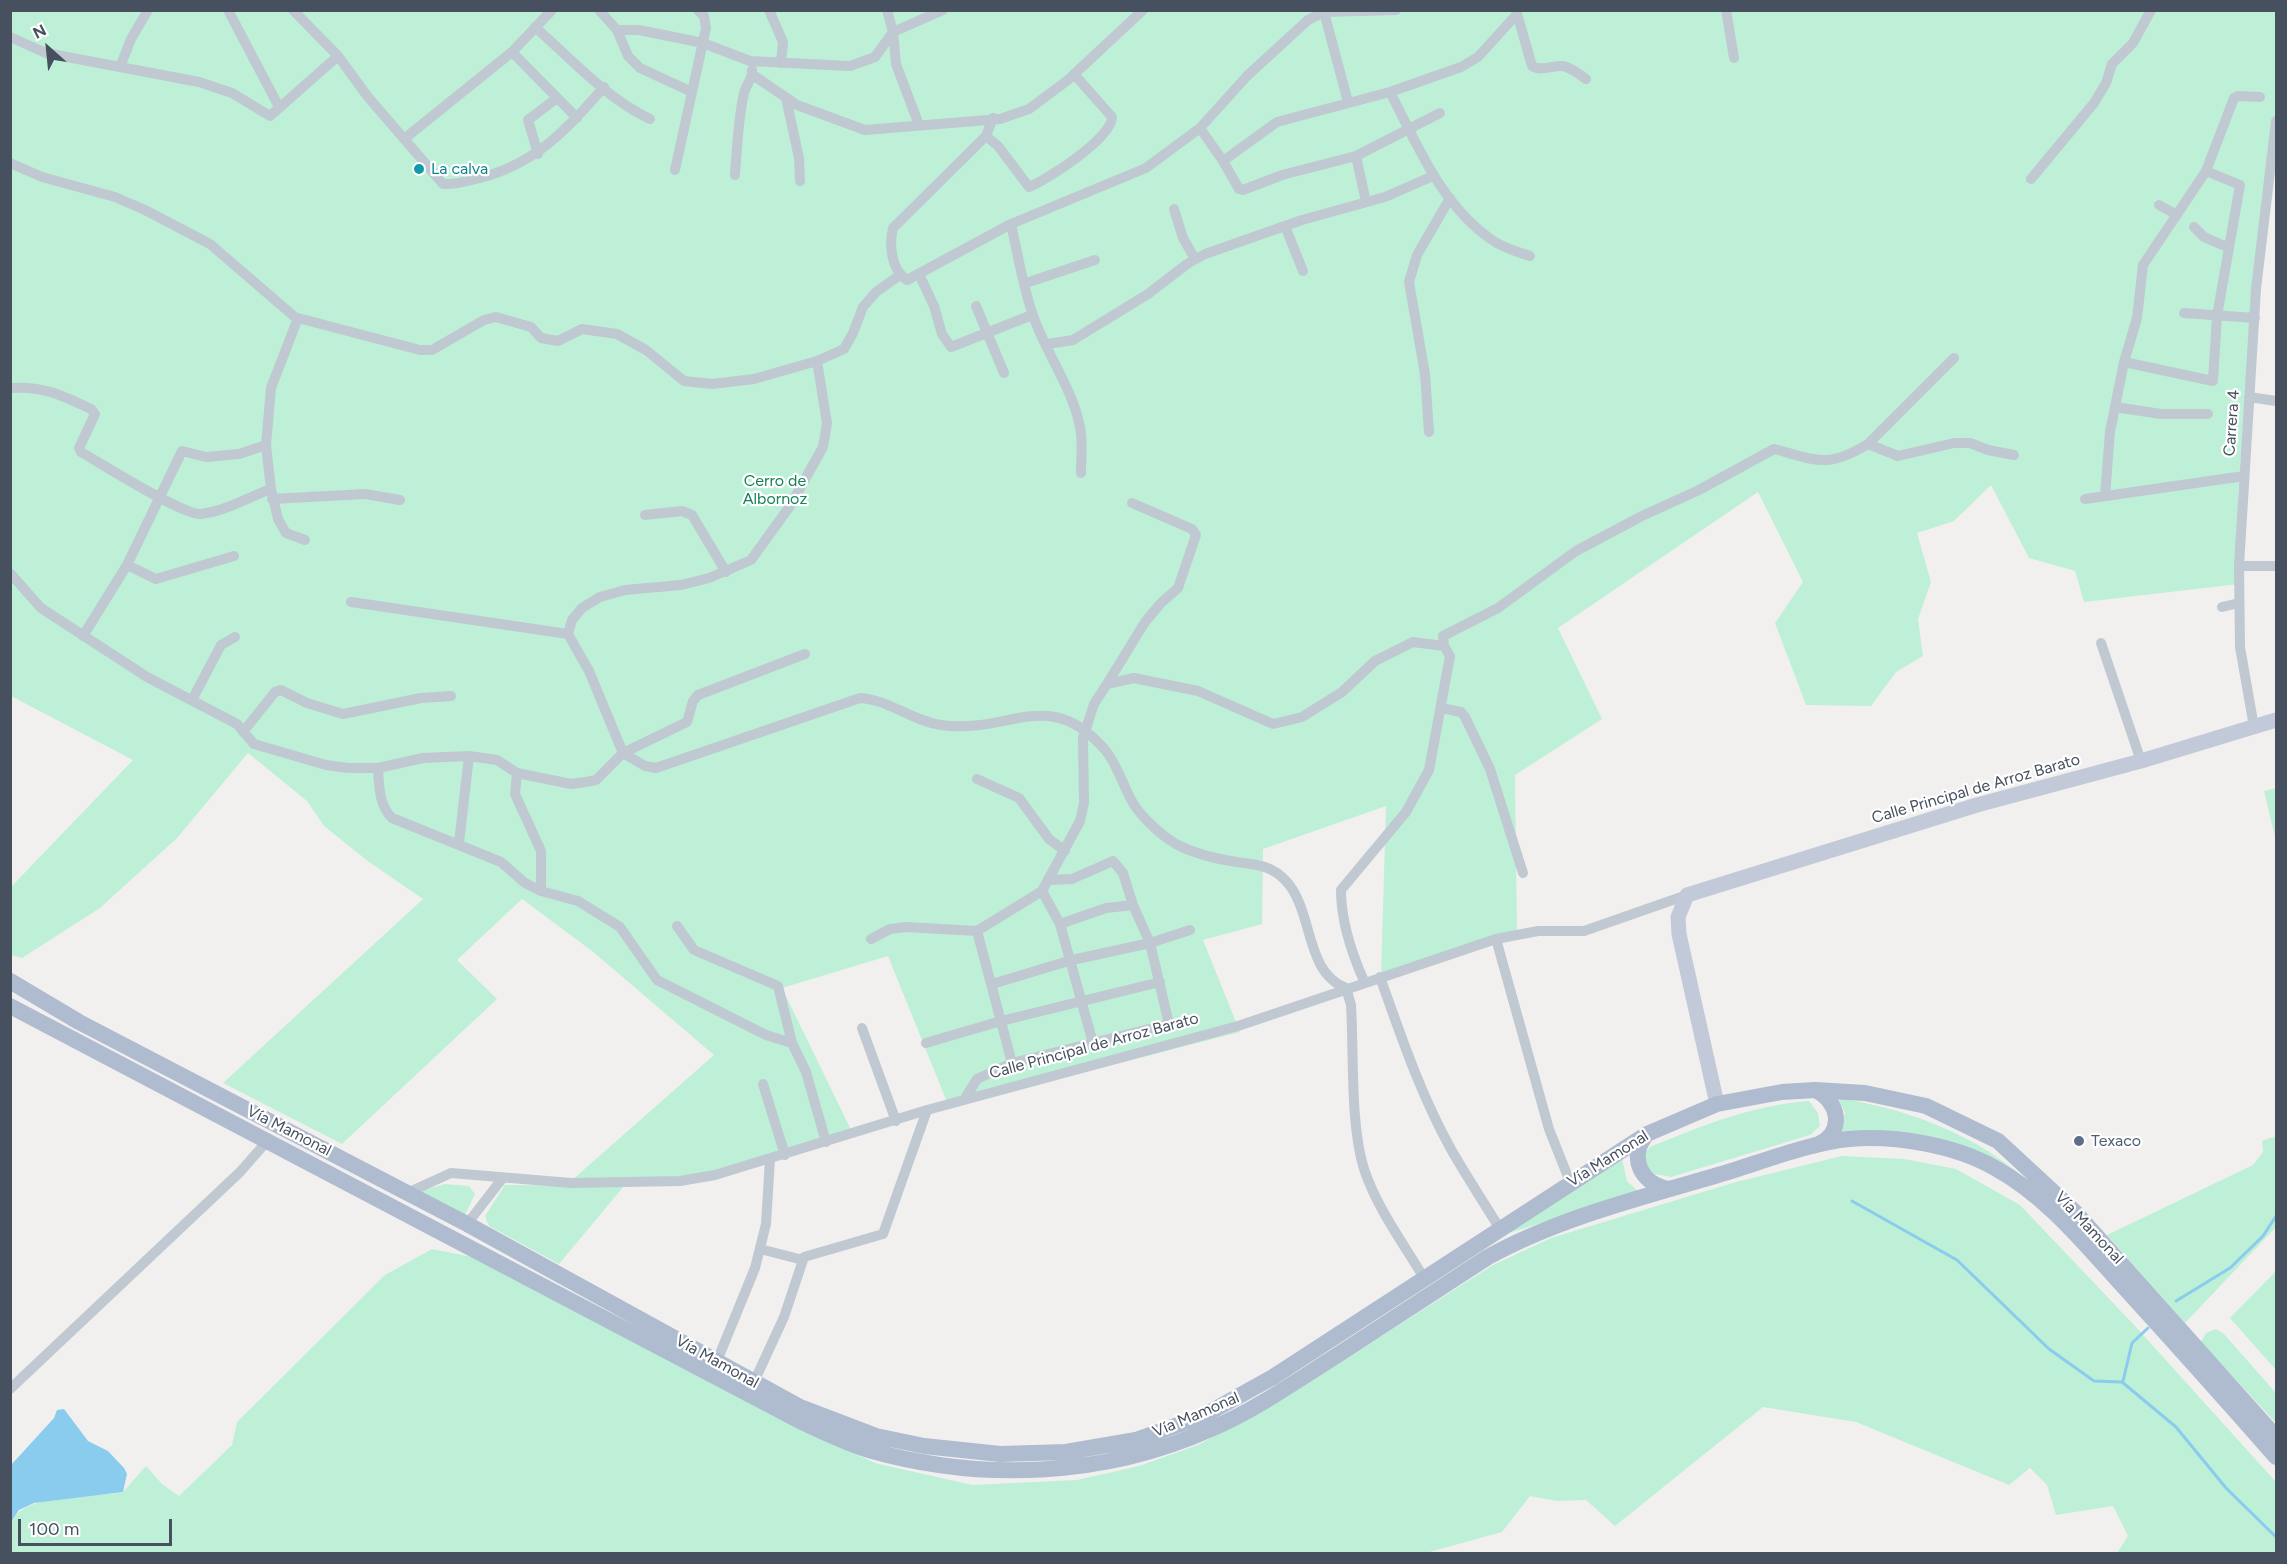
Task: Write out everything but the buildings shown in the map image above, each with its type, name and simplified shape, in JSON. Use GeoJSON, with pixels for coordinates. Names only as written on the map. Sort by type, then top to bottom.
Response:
{"type":"FeatureCollection","features":[{"type":"Feature","properties":{"kind":"main road","name":"Vía Mamonal"},"geometry":{"type":"LineString","coordinates":[[10,981],[79,1022],[467,1224],[754,1382],[832,1421],[876,1436],[924,1446],[963,1452],[1018,1455],[1103,1447],[1164,1431],[1203,1416],[1241,1396],[1647,1134],[1717,1104],[1760,1095],[1815,1090],[1865,1093],[1926,1106],[1998,1141],[2077,1214],[2277,1437]]}},
{"type":"Feature","properties":{"kind":"main road","name":"Vía Mamonal"},"geometry":{"type":"LineString","coordinates":[[10,1006],[269,1139],[821,1431],[870,1450],[913,1460],[1000,1470],[1044,1470],[1103,1463],[1138,1455],[1203,1433],[1287,1387],[1488,1257],[1516,1242],[1570,1221],[1671,1189],[1849,1139],[1920,1142],[1938,1146],[1994,1167],[2023,1186],[2068,1226],[2277,1457]]}},
{"type":"Feature","properties":{"kind":"main road"},"geometry":{"type":"LineString","coordinates":[[1815,1090],[1830,1100],[1836,1118],[1831,1136],[1815,1147]]}},
{"type":"Feature","properties":{"kind":"main road"},"geometry":{"type":"LineString","coordinates":[[1647,1134],[1638,1148],[1637,1157],[1642,1173],[1654,1185],[1671,1189]]}},
{"type":"Feature","properties":{"kind":"street"},"geometry":{"type":"LineString","coordinates":[[120,67],[131,39],[148,10]]}},
{"type":"Feature","properties":{"kind":"street"},"geometry":{"type":"LineString","coordinates":[[228,10],[279,107]]}},
{"type":"Feature","properties":{"kind":"street"},"geometry":{"type":"LineString","coordinates":[[293,10],[338,56],[443,184],[454,185],[508,171],[538,154],[577,118],[604,87]]}},
{"type":"Feature","properties":{"kind":"street"},"geometry":{"type":"LineString","coordinates":[[404,139],[512,52],[552,10]]}},
{"type":"Feature","properties":{"kind":"street"},"geometry":{"type":"LineString","coordinates":[[599,10],[617,30],[628,56],[640,68],[692,92]]}},
{"type":"Feature","properties":{"kind":"street"},"geometry":{"type":"LineString","coordinates":[[675,170],[706,28],[704,16],[698,10]]}},
{"type":"Feature","properties":{"kind":"street"},"geometry":{"type":"LineString","coordinates":[[769,10],[783,42],[781,63]]}},
{"type":"Feature","properties":{"kind":"street"},"geometry":{"type":"LineString","coordinates":[[887,10],[893,32],[896,64],[919,125]]}},
{"type":"Feature","properties":{"kind":"street"},"geometry":{"type":"LineString","coordinates":[[617,30],[639,30],[703,44],[750,61],[850,66],[875,57],[893,32],[943,10]]}},
{"type":"Feature","properties":{"kind":"street"},"geometry":{"type":"LineString","coordinates":[[753,75],[786,98],[818,114],[865,130],[1013,116],[1029,109],[1074,74],[1143,10]]}},
{"type":"Feature","properties":{"kind":"street"},"geometry":{"type":"LineString","coordinates":[[993,118],[986,136],[893,228],[890,243],[900,275],[907,280],[1011,224],[1146,168],[1200,128],[1247,76],[1308,20],[1324,12],[1396,10]]}},
{"type":"Feature","properties":{"kind":"street"},"geometry":{"type":"LineString","coordinates":[[1726,10],[1734,58]]}},
{"type":"Feature","properties":{"kind":"street"},"geometry":{"type":"LineString","coordinates":[[2031,179],[2094,103],[2106,83],[2112,64],[2133,43],[2151,10]]}},
{"type":"Feature","properties":{"kind":"street"},"geometry":{"type":"LineString","coordinates":[[1324,12],[1348,102]]}},
{"type":"Feature","properties":{"kind":"street"},"geometry":{"type":"LineString","coordinates":[[1517,12],[1532,66],[1537,69],[1561,66],[1571,69],[1586,79]]}},
{"type":"Feature","properties":{"kind":"street"},"geometry":{"type":"LineString","coordinates":[[1223,161],[1277,122],[1390,92],[1461,67],[1479,57],[1517,12]]}},
{"type":"Feature","properties":{"kind":"street"},"geometry":{"type":"LineString","coordinates":[[535,27],[604,87],[638,114],[650,119]]}},
{"type":"Feature","properties":{"kind":"street"},"geometry":{"type":"LineString","coordinates":[[10,38],[46,53],[189,80],[232,93],[268,116],[338,56]]}},
{"type":"Feature","properties":{"kind":"street"},"geometry":{"type":"LineString","coordinates":[[512,52],[577,118]]}},
{"type":"Feature","properties":{"kind":"street"},"geometry":{"type":"LineString","coordinates":[[735,175],[745,89],[753,75],[750,61]]}},
{"type":"Feature","properties":{"kind":"street"},"geometry":{"type":"LineString","coordinates":[[986,136],[998,146],[1029,187],[1084,152],[1112,121],[1112,117],[1074,74]]}},
{"type":"Feature","properties":{"kind":"street"},"geometry":{"type":"LineString","coordinates":[[1390,92],[1433,176],[1472,224],[1493,242],[1530,256]]}},
{"type":"Feature","properties":{"kind":"street"},"geometry":{"type":"LineString","coordinates":[[2105,496],[2110,432],[2124,362],[2137,318],[2143,265],[2206,171],[2234,98],[2238,96],[2260,97]]}},
{"type":"Feature","properties":{"kind":"street"},"geometry":{"type":"LineString","coordinates":[[538,154],[528,120],[556,98]]}},
{"type":"Feature","properties":{"kind":"street"},"geometry":{"type":"LineString","coordinates":[[786,98],[799,158],[801,181]]}},
{"type":"Feature","properties":{"kind":"street"},"geometry":{"type":"LineString","coordinates":[[1200,128],[1239,189],[1243,190],[1282,175],[1356,156],[1440,113]]}},
{"type":"Feature","properties":{"kind":"street","name":"Carrera 4"},"geometry":{"type":"LineString","coordinates":[[2254,727],[2240,647],[2239,566],[2255,318],[2277,121]]}},
{"type":"Feature","properties":{"kind":"street"},"geometry":{"type":"LineString","coordinates":[[1356,156],[1366,202]]}},
{"type":"Feature","properties":{"kind":"street"},"geometry":{"type":"LineString","coordinates":[[10,163],[42,177],[115,197],[210,244],[296,318],[420,350],[432,350],[484,320],[496,317],[531,327],[541,338],[558,341],[582,329],[617,334],[646,350],[684,381],[712,384],[754,379],[817,361],[844,348],[854,333],[863,307],[876,292],[900,275]]}},
{"type":"Feature","properties":{"kind":"street"},"geometry":{"type":"LineString","coordinates":[[2124,362],[2213,381],[2217,316],[2227,247],[2240,184],[2206,171]]}},
{"type":"Feature","properties":{"kind":"street"},"geometry":{"type":"LineString","coordinates":[[1048,345],[1073,340],[1148,294],[1195,259],[1285,226],[1385,197],[1433,176]]}},
{"type":"Feature","properties":{"kind":"street"},"geometry":{"type":"LineString","coordinates":[[1429,432],[1425,374],[1409,282],[1417,255],[1450,198]]}},
{"type":"Feature","properties":{"kind":"street"},"geometry":{"type":"LineString","coordinates":[[2159,205],[2176,214]]}},
{"type":"Feature","properties":{"kind":"street"},"geometry":{"type":"LineString","coordinates":[[1174,209],[1183,238],[1195,259]]}},
{"type":"Feature","properties":{"kind":"street"},"geometry":{"type":"LineString","coordinates":[[1011,224],[1032,315],[1070,392],[1081,429],[1081,473]]}},
{"type":"Feature","properties":{"kind":"street"},"geometry":{"type":"LineString","coordinates":[[1285,226],[1303,271]]}},
{"type":"Feature","properties":{"kind":"street"},"geometry":{"type":"LineString","coordinates":[[2194,227],[2204,237],[2227,247]]}},
{"type":"Feature","properties":{"kind":"street"},"geometry":{"type":"LineString","coordinates":[[1026,283],[1095,260]]}},
{"type":"Feature","properties":{"kind":"street"},"geometry":{"type":"LineString","coordinates":[[919,274],[934,306],[942,334],[951,347],[1032,315]]}},
{"type":"Feature","properties":{"kind":"street"},"geometry":{"type":"LineString","coordinates":[[976,306],[1004,373]]}},
{"type":"Feature","properties":{"kind":"street"},"geometry":{"type":"LineString","coordinates":[[2184,313],[2255,318]]}},
{"type":"Feature","properties":{"kind":"street"},"geometry":{"type":"LineString","coordinates":[[296,318],[271,388],[266,445],[272,494],[286,533],[305,540]]}},
{"type":"Feature","properties":{"kind":"street"},"geometry":{"type":"LineString","coordinates":[[1364,981],[1355,960],[1341,890],[1406,812],[1429,770],[1450,656],[1444,646],[1443,636],[1498,608],[1576,551],[1642,516],[1699,490],[1774,448],[1811,461],[1828,461],[1853,453],[1868,444],[1954,358]]}},
{"type":"Feature","properties":{"kind":"street"},"geometry":{"type":"LineString","coordinates":[[817,361],[827,423],[823,447],[790,506],[751,560],[726,572],[681,585],[625,590],[600,597],[582,608],[572,620],[568,634],[589,671],[623,753],[645,766],[656,768],[860,698],[885,702],[925,722],[942,725],[994,725],[1015,718],[1049,714],[1064,718],[1106,751],[1134,805],[1175,843],[1221,859],[1258,864],[1281,875],[1290,884],[1299,902],[1323,972],[1331,981],[1346,988],[1351,1005],[1356,1124],[1365,1170],[1374,1193],[1424,1278]]}},
{"type":"Feature","properties":{"kind":"street"},"geometry":{"type":"LineString","coordinates":[[10,388],[34,387],[55,392],[91,409],[95,414],[79,448],[81,452],[199,514],[272,494],[365,494],[400,500]]}},
{"type":"Feature","properties":{"kind":"street"},"geometry":{"type":"LineString","coordinates":[[2249,397],[2277,401]]}},
{"type":"Feature","properties":{"kind":"street"},"geometry":{"type":"LineString","coordinates":[[2115,407],[2161,414],[2208,414]]}},
{"type":"Feature","properties":{"kind":"street"},"geometry":{"type":"LineString","coordinates":[[1868,444],[1898,456],[1954,443],[1970,443],[1988,450],[2014,455]]}},
{"type":"Feature","properties":{"kind":"street"},"geometry":{"type":"LineString","coordinates":[[83,636],[128,565],[182,451],[207,458],[239,454],[266,445]]}},
{"type":"Feature","properties":{"kind":"street"},"geometry":{"type":"LineString","coordinates":[[2085,499],[2244,476]]}},
{"type":"Feature","properties":{"kind":"street"},"geometry":{"type":"LineString","coordinates":[[871,939],[890,929],[906,927],[977,931],[1042,891],[1080,821],[1084,803],[1082,772],[1084,732],[1094,704],[1145,622],[1178,588],[1196,535],[1192,529],[1132,503]]}},
{"type":"Feature","properties":{"kind":"street"},"geometry":{"type":"LineString","coordinates":[[645,515],[682,511],[692,515],[726,572]]}},
{"type":"Feature","properties":{"kind":"street"},"geometry":{"type":"LineString","coordinates":[[128,565],[156,579],[200,564],[234,556]]}},
{"type":"Feature","properties":{"kind":"street"},"geometry":{"type":"LineString","coordinates":[[2239,566],[2277,566]]}},
{"type":"Feature","properties":{"kind":"street"},"geometry":{"type":"LineString","coordinates":[[10,573],[41,608],[147,677],[237,724],[254,744],[326,765],[348,768],[378,768],[423,758],[470,756],[497,760],[517,773],[571,784],[596,780],[623,753],[687,722],[693,701],[698,695],[806,654]]}},
{"type":"Feature","properties":{"kind":"street"},"geometry":{"type":"LineString","coordinates":[[351,602],[568,634]]}},
{"type":"Feature","properties":{"kind":"street"},"geometry":{"type":"LineString","coordinates":[[2222,607],[2240,603]]}},
{"type":"Feature","properties":{"kind":"street"},"geometry":{"type":"LineString","coordinates":[[192,700],[220,645],[234,637]]}},
{"type":"Feature","properties":{"kind":"street"},"geometry":{"type":"LineString","coordinates":[[1107,684],[1134,678],[1198,691],[1273,724],[1302,717],[1342,692],[1375,661],[1406,645],[1413,642],[1444,646]]}},
{"type":"Feature","properties":{"kind":"street"},"geometry":{"type":"LineString","coordinates":[[2101,643],[2141,761]]}},
{"type":"Feature","properties":{"kind":"street"},"geometry":{"type":"LineString","coordinates":[[243,732],[275,692],[281,690],[307,703],[343,714],[422,698],[451,696]]}},
{"type":"Feature","properties":{"kind":"street"},"geometry":{"type":"LineString","coordinates":[[1441,708],[1461,712],[1466,717],[1490,769],[1523,873]]}},
{"type":"Feature","properties":{"kind":"street","name":"Calle Principal de Arroz Barato"},"geometry":{"type":"LineString","coordinates":[[407,1193],[451,1173],[571,1183],[680,1181],[715,1175],[927,1110],[1238,1026],[1364,981],[1496,939],[1538,931],[1584,931],[1687,895],[1977,805],[2141,761],[2277,720]]}},
{"type":"Feature","properties":{"kind":"street"},"geometry":{"type":"LineString","coordinates":[[459,843],[470,756]]}},
{"type":"Feature","properties":{"kind":"street"},"geometry":{"type":"LineString","coordinates":[[378,768],[385,811],[392,818],[459,843],[501,862],[525,883],[541,891],[578,901],[620,927],[662,983],[766,1035],[792,1043]]}},
{"type":"Feature","properties":{"kind":"street"},"geometry":{"type":"LineString","coordinates":[[517,773],[515,794],[541,851],[541,891]]}},
{"type":"Feature","properties":{"kind":"street"},"geometry":{"type":"LineString","coordinates":[[977,778],[1019,798],[1049,839],[1065,851]]}},
{"type":"Feature","properties":{"kind":"street"},"geometry":{"type":"LineString","coordinates":[[964,1100],[977,1079],[1012,1063],[1169,1024],[1150,943],[1133,905],[1123,873],[1113,861],[1072,879],[1048,880]]}},
{"type":"Feature","properties":{"kind":"street"},"geometry":{"type":"LineString","coordinates":[[1042,891],[1060,924],[1072,960],[1093,1043]]}},
{"type":"Feature","properties":{"kind":"street"},"geometry":{"type":"LineString","coordinates":[[1687,895],[1678,917],[1679,934],[1717,1104]]}},
{"type":"Feature","properties":{"kind":"street"},"geometry":{"type":"LineString","coordinates":[[1060,924],[1106,908],[1133,905]]}},
{"type":"Feature","properties":{"kind":"street"},"geometry":{"type":"LineString","coordinates":[[677,926],[694,950],[778,986],[792,1043],[806,1072],[826,1142]]}},
{"type":"Feature","properties":{"kind":"street"},"geometry":{"type":"LineString","coordinates":[[992,984],[1072,960],[1150,943],[1190,930]]}},
{"type":"Feature","properties":{"kind":"street"},"geometry":{"type":"LineString","coordinates":[[977,931],[1012,1063]]}},
{"type":"Feature","properties":{"kind":"street"},"geometry":{"type":"LineString","coordinates":[[1496,939],[1549,1129],[1570,1182]]}},
{"type":"Feature","properties":{"kind":"street"},"geometry":{"type":"LineString","coordinates":[[1380,977],[1411,1065],[1428,1101],[1451,1149],[1500,1229]]}},
{"type":"Feature","properties":{"kind":"street"},"geometry":{"type":"LineString","coordinates":[[926,1043],[1001,1021],[1160,982]]}},
{"type":"Feature","properties":{"kind":"street"},"geometry":{"type":"LineString","coordinates":[[862,1028],[896,1121]]}},
{"type":"Feature","properties":{"kind":"street"},"geometry":{"type":"LineString","coordinates":[[763,1084],[785,1155]]}},
{"type":"Feature","properties":{"kind":"street"},"geometry":{"type":"LineString","coordinates":[[754,1382],[784,1317],[803,1260],[808,1255],[883,1234],[927,1110]]}},
{"type":"Feature","properties":{"kind":"street"},"geometry":{"type":"LineString","coordinates":[[10,1389],[240,1172],[269,1139]]}},
{"type":"Feature","properties":{"kind":"street"},"geometry":{"type":"LineString","coordinates":[[717,1361],[760,1249],[766,1224],[770,1160]]}},
{"type":"Feature","properties":{"kind":"street"},"geometry":{"type":"LineString","coordinates":[[467,1224],[502,1179]]}},
{"type":"Feature","properties":{"kind":"street"},"geometry":{"type":"LineString","coordinates":[[760,1249],[803,1260]]}},
{"type":"Feature","properties":{"kind":"green space","name":"Cerro de Albornoz"},"geometry":{"type":"Polygon","coordinates":[[[11,11],[2276,11],[2276,134],[2252,296],[2238,496],[2239,584],[2084,602],[2075,571],[2029,558],[1991,485],[1954,521],[1917,533],[1931,582],[1918,619],[1923,656],[1896,672],[1871,706],[1806,705],[1775,623],[1803,582],[1758,492],[1558,628],[1602,719],[1515,775],[1517,937],[1381,977],[1386,806],[1263,849],[1262,924],[1203,940],[1240,1032],[949,1107],[888,956],[782,988],[854,1136],[716,1177],[571,1181],[714,1055],[592,951],[522,899],[457,960],[497,999],[342,1144],[223,1083],[423,899],[369,862],[324,826],[307,801],[248,753],[177,838],[100,908],[22,958],[11,955],[10,888],[133,760],[11,696],[11,11]]]}},
{"type":"Feature","properties":{"kind":"green space"},"geometry":{"type":"Polygon","coordinates":[[[2276,788],[2276,841],[2264,791],[2276,788]]]}},
{"type":"Feature","properties":{"kind":"green space"},"geometry":{"type":"Polygon","coordinates":[[[1838,1098],[1893,1110],[1945,1128],[1978,1145],[2050,1197],[1973,1154],[1840,1138],[1845,1113],[1838,1098]]]}},
{"type":"Feature","properties":{"kind":"green space"},"geometry":{"type":"Polygon","coordinates":[[[1809,1101],[1818,1113],[1820,1126],[1810,1135],[1671,1177],[1649,1173],[1644,1155],[1650,1147],[1708,1124],[1747,1112],[1809,1101]]]}},
{"type":"Feature","properties":{"kind":"green space"},"geometry":{"type":"Polygon","coordinates":[[[2276,1138],[2276,1227],[2185,1323],[2107,1235],[2253,1165],[2263,1152],[2262,1141],[2276,1138]]]}},
{"type":"Feature","properties":{"kind":"green space"},"geometry":{"type":"Polygon","coordinates":[[[1842,1156],[1904,1159],[1956,1169],[2020,1205],[2135,1326],[2276,1482],[2276,1553],[2117,1553],[2128,1536],[2113,1506],[2056,1515],[2047,1485],[2030,1468],[2009,1485],[1856,1422],[1763,1407],[1615,1526],[1586,1500],[1557,1501],[1530,1496],[1502,1532],[1426,1553],[11,1554],[12,1522],[19,1512],[30,1506],[62,1498],[123,1492],[146,1466],[162,1484],[179,1496],[232,1445],[237,1422],[385,1275],[432,1249],[472,1257],[790,1423],[875,1463],[972,1485],[1077,1480],[1139,1466],[1198,1445],[1294,1392],[1493,1265],[1551,1238],[1736,1182],[1842,1156]]]}},
{"type":"Feature","properties":{"kind":"green space"},"geometry":{"type":"Polygon","coordinates":[[[1622,1159],[1627,1181],[1640,1193],[1502,1235],[1622,1159]]]}},
{"type":"Feature","properties":{"kind":"green space"},"geometry":{"type":"Polygon","coordinates":[[[445,1184],[469,1186],[475,1194],[464,1217],[417,1192],[445,1184]]]}},
{"type":"Feature","properties":{"kind":"green space"},"geometry":{"type":"Polygon","coordinates":[[[505,1185],[624,1186],[559,1264],[489,1226],[485,1216],[505,1185]]]}},
{"type":"Feature","properties":{"kind":"green space"},"geometry":{"type":"Polygon","coordinates":[[[2276,1271],[2276,1370],[2230,1318],[2276,1271]]]}},
{"type":"Feature","properties":{"kind":"green space"},"geometry":{"type":"Polygon","coordinates":[[[2216,1329],[2224,1334],[2276,1393],[2276,1423],[2201,1342],[2206,1333],[2216,1329]]]}},
{"type":"Feature","properties":{"kind":"water"},"geometry":{"type":"Polygon","coordinates":[[[64,1409],[88,1441],[108,1451],[124,1468],[127,1474],[123,1492],[34,1503],[19,1510],[11,1522],[11,1465],[54,1418],[57,1410],[64,1409]]]}},
{"type":"Feature","properties":{"kind":"waterway"},"geometry":{"type":"LineString","coordinates":[[1852,1201],[1957,1260],[2049,1349],[2094,1381],[2122,1382],[2176,1427],[2226,1488],[2276,1537]]}},
{"type":"Feature","properties":{"kind":"waterway"},"geometry":{"type":"LineString","coordinates":[[2176,1301],[2230,1268],[2263,1236],[2276,1216]]}},
{"type":"Feature","properties":{"kind":"waterway"},"geometry":{"type":"LineString","coordinates":[[2123,1381],[2132,1343],[2148,1328]]}},
{"type":"Feature","properties":{"kind":"place","name":"La calva"},"geometry":{"type":"Point","coordinates":[419,169]}},
{"type":"Feature","properties":{"kind":"place","name":"Texaco"},"geometry":{"type":"Point","coordinates":[2079,1141]}}]}
